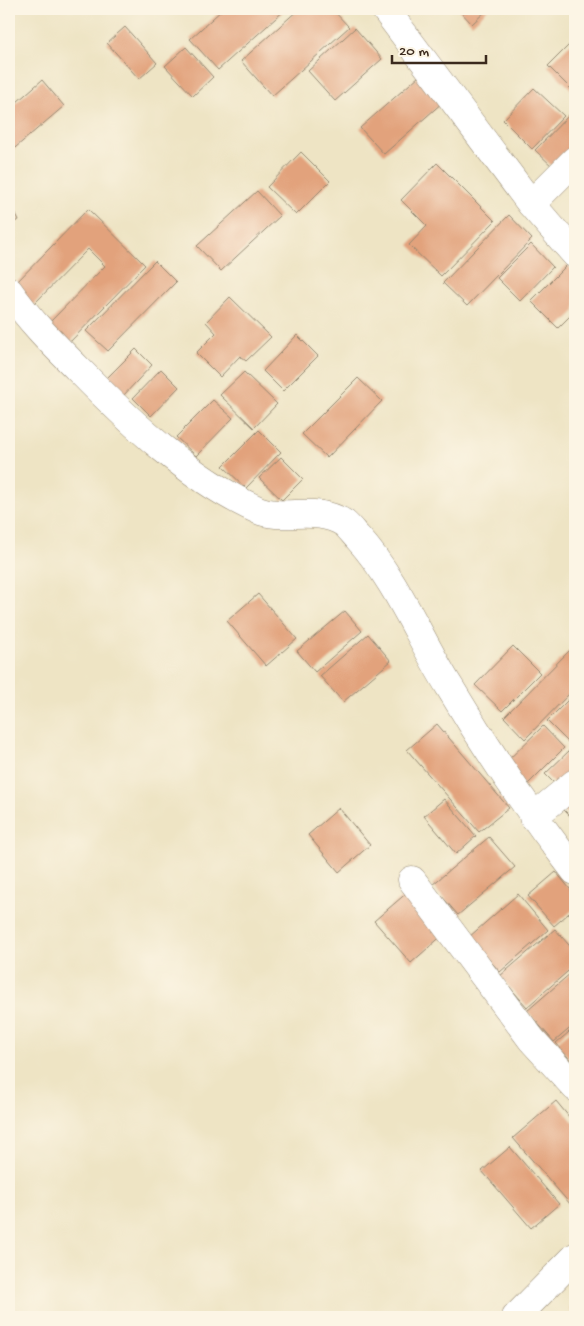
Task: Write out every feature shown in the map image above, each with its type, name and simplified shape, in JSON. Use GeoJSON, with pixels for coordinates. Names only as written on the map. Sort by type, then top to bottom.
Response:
{"type":"FeatureCollection","features":[{"type":"Feature","properties":{"kind":"street"},"geometry":{"type":"LineString","coordinates":[[385,9],[531,204],[575,254]]}},
{"type":"Feature","properties":{"kind":"street"},"geometry":{"type":"LineString","coordinates":[[531,204],[575,160]]}},
{"type":"Feature","properties":{"kind":"street"},"geometry":{"type":"LineString","coordinates":[[9,291],[28,318],[109,400],[163,448],[232,498],[267,514],[333,519],[366,547],[388,580],[448,686],[533,817],[575,871]]}},
{"type":"Feature","properties":{"kind":"street"},"geometry":{"type":"LineString","coordinates":[[533,817],[575,783]]}},
{"type":"Feature","properties":{"kind":"street"},"geometry":{"type":"LineString","coordinates":[[412,880],[532,1040],[575,1087]]}},
{"type":"Feature","properties":{"kind":"street"},"geometry":{"type":"LineString","coordinates":[[516,1317],[575,1257]]}},
{"type":"Feature","properties":{"kind":"building"},"geometry":{"type":"Polygon","coordinates":[[[223,9],[286,9],[218,70],[190,39],[223,9]]]}},
{"type":"Feature","properties":{"kind":"building"},"geometry":{"type":"Polygon","coordinates":[[[299,9],[332,9],[349,27],[272,96],[241,61],[299,9]]]}},
{"type":"Feature","properties":{"kind":"building"},"geometry":{"type":"Polygon","coordinates":[[[458,9],[488,9],[472,24],[458,9]]]}},
{"type":"Feature","properties":{"kind":"building"},"geometry":{"type":"Polygon","coordinates":[[[125,27],[157,63],[139,79],[107,43],[125,27]]]}},
{"type":"Feature","properties":{"kind":"building"},"geometry":{"type":"Polygon","coordinates":[[[355,28],[382,59],[335,101],[308,71],[355,28]]]}},
{"type":"Feature","properties":{"kind":"building"},"geometry":{"type":"Polygon","coordinates":[[[575,39],[575,93],[548,66],[575,39]]]}},
{"type":"Feature","properties":{"kind":"building"},"geometry":{"type":"Polygon","coordinates":[[[186,47],[213,77],[193,96],[165,66],[186,47]]]}},
{"type":"Feature","properties":{"kind":"building"},"geometry":{"type":"Polygon","coordinates":[[[419,76],[443,102],[384,154],[360,128],[419,76]]]}},
{"type":"Feature","properties":{"kind":"building"},"geometry":{"type":"Polygon","coordinates":[[[42,80],[64,106],[9,153],[9,109],[42,80]]]}},
{"type":"Feature","properties":{"kind":"building"},"geometry":{"type":"Polygon","coordinates":[[[534,88],[564,116],[532,149],[503,120],[534,88]]]}},
{"type":"Feature","properties":{"kind":"building"},"geometry":{"type":"Polygon","coordinates":[[[575,109],[575,146],[554,168],[535,150],[575,109]]]}},
{"type":"Feature","properties":{"kind":"building"},"geometry":{"type":"Polygon","coordinates":[[[301,152],[330,181],[296,215],[267,187],[301,152]]]}},
{"type":"Feature","properties":{"kind":"building"},"geometry":{"type":"Polygon","coordinates":[[[437,163],[495,221],[441,276],[409,245],[427,226],[401,200],[437,163]]]}},
{"type":"Feature","properties":{"kind":"building"},"geometry":{"type":"Polygon","coordinates":[[[257,191],[280,216],[221,271],[197,246],[257,191]]]}},
{"type":"Feature","properties":{"kind":"building"},"geometry":{"type":"Polygon","coordinates":[[[9,199],[19,220],[9,224],[9,199]]]}},
{"type":"Feature","properties":{"kind":"building"},"geometry":{"type":"Polygon","coordinates":[[[88,209],[145,265],[67,345],[47,325],[105,266],[88,249],[32,306],[12,287],[88,209]]]}},
{"type":"Feature","properties":{"kind":"building"},"geometry":{"type":"Polygon","coordinates":[[[509,215],[532,239],[467,306],[443,283],[509,215]]]}},
{"type":"Feature","properties":{"kind":"building"},"geometry":{"type":"Polygon","coordinates":[[[531,244],[553,267],[520,301],[497,278],[531,244]]]}},
{"type":"Feature","properties":{"kind":"building"},"geometry":{"type":"Polygon","coordinates":[[[155,261],[176,282],[108,351],[86,331],[155,261]]]}},
{"type":"Feature","properties":{"kind":"building"},"geometry":{"type":"Polygon","coordinates":[[[567,265],[575,273],[575,311],[558,328],[531,301],[567,265]]]}},
{"type":"Feature","properties":{"kind":"building"},"geometry":{"type":"Polygon","coordinates":[[[230,297],[271,337],[246,361],[240,356],[220,377],[196,353],[216,333],[206,322],[230,297]]]}},
{"type":"Feature","properties":{"kind":"building"},"geometry":{"type":"Polygon","coordinates":[[[297,335],[318,356],[283,391],[263,371],[297,335]]]}},
{"type":"Feature","properties":{"kind":"building"},"geometry":{"type":"Polygon","coordinates":[[[136,349],[152,365],[122,397],[105,380],[136,349]]]}},
{"type":"Feature","properties":{"kind":"building"},"geometry":{"type":"Polygon","coordinates":[[[161,369],[179,387],[151,416],[133,398],[161,369]]]}},
{"type":"Feature","properties":{"kind":"building"},"geometry":{"type":"Polygon","coordinates":[[[244,372],[277,404],[254,428],[220,395],[244,372]]]}},
{"type":"Feature","properties":{"kind":"building"},"geometry":{"type":"Polygon","coordinates":[[[358,378],[382,401],[327,458],[302,434],[358,378]]]}},
{"type":"Feature","properties":{"kind":"building"},"geometry":{"type":"Polygon","coordinates":[[[213,400],[233,418],[196,456],[176,437],[213,400]]]}},
{"type":"Feature","properties":{"kind":"building"},"geometry":{"type":"Polygon","coordinates":[[[259,430],[281,452],[246,488],[223,466],[259,430]]]}},
{"type":"Feature","properties":{"kind":"building"},"geometry":{"type":"Polygon","coordinates":[[[281,457],[303,479],[282,500],[259,478],[281,457]]]}},
{"type":"Feature","properties":{"kind":"building"},"geometry":{"type":"Polygon","coordinates":[[[258,594],[297,639],[266,666],[227,621],[258,594]]]}},
{"type":"Feature","properties":{"kind":"building"},"geometry":{"type":"Polygon","coordinates":[[[345,611],[362,631],[315,672],[297,651],[345,611]]]}},
{"type":"Feature","properties":{"kind":"building"},"geometry":{"type":"Polygon","coordinates":[[[368,634],[391,661],[343,702],[320,676],[368,634]]]}},
{"type":"Feature","properties":{"kind":"building"},"geometry":{"type":"Polygon","coordinates":[[[513,646],[540,673],[502,711],[475,685],[513,646]]]}},
{"type":"Feature","properties":{"kind":"building"},"geometry":{"type":"Polygon","coordinates":[[[574,646],[575,688],[525,739],[504,717],[574,646]]]}},
{"type":"Feature","properties":{"kind":"building"},"geometry":{"type":"Polygon","coordinates":[[[575,693],[575,741],[571,745],[547,721],[575,693]]]}},
{"type":"Feature","properties":{"kind":"building"},"geometry":{"type":"Polygon","coordinates":[[[437,724],[509,808],[479,832],[407,750],[437,724]]]}},
{"type":"Feature","properties":{"kind":"building"},"geometry":{"type":"Polygon","coordinates":[[[543,726],[564,748],[525,787],[503,765],[543,726]]]}},
{"type":"Feature","properties":{"kind":"building"},"geometry":{"type":"Polygon","coordinates":[[[570,750],[575,755],[575,776],[561,790],[545,774],[570,750]]]}},
{"type":"Feature","properties":{"kind":"building"},"geometry":{"type":"Polygon","coordinates":[[[575,797],[575,821],[563,809],[575,797]]]}},
{"type":"Feature","properties":{"kind":"building"},"geometry":{"type":"Polygon","coordinates":[[[444,799],[476,836],[456,854],[424,816],[444,799]]]}},
{"type":"Feature","properties":{"kind":"building"},"geometry":{"type":"Polygon","coordinates":[[[339,808],[370,845],[339,872],[308,835],[339,808]]]}},
{"type":"Feature","properties":{"kind":"building"},"geometry":{"type":"Polygon","coordinates":[[[489,837],[515,867],[458,915],[432,885],[489,837]]]}},
{"type":"Feature","properties":{"kind":"building"},"geometry":{"type":"Polygon","coordinates":[[[556,872],[575,895],[575,908],[554,926],[528,896],[556,872]]]}},
{"type":"Feature","properties":{"kind":"building"},"geometry":{"type":"Polygon","coordinates":[[[409,891],[445,933],[411,963],[374,921],[409,891]]]}},
{"type":"Feature","properties":{"kind":"building"},"geometry":{"type":"Polygon","coordinates":[[[518,894],[548,930],[500,972],[469,937],[518,894]]]}},
{"type":"Feature","properties":{"kind":"building"},"geometry":{"type":"Polygon","coordinates":[[[555,929],[575,952],[575,965],[527,1007],[500,976],[555,929]]]}},
{"type":"Feature","properties":{"kind":"building"},"geometry":{"type":"Polygon","coordinates":[[[572,972],[575,976],[575,1024],[554,1042],[527,1011],[572,972]]]}},
{"type":"Feature","properties":{"kind":"building"},"geometry":{"type":"Polygon","coordinates":[[[575,1027],[575,1060],[573,1063],[556,1043],[575,1027]]]}},
{"type":"Feature","properties":{"kind":"building"},"geometry":{"type":"Polygon","coordinates":[[[556,1101],[575,1124],[575,1201],[571,1205],[513,1138],[556,1101]]]}},
{"type":"Feature","properties":{"kind":"building"},"geometry":{"type":"Polygon","coordinates":[[[510,1147],[559,1204],[531,1228],[482,1171],[510,1147]]]}},
{"type":"Feature","properties":{"kind":"building"},"geometry":{"type":"Polygon","coordinates":[[[575,1303],[575,1316],[569,1309],[575,1303]]]}}]}
